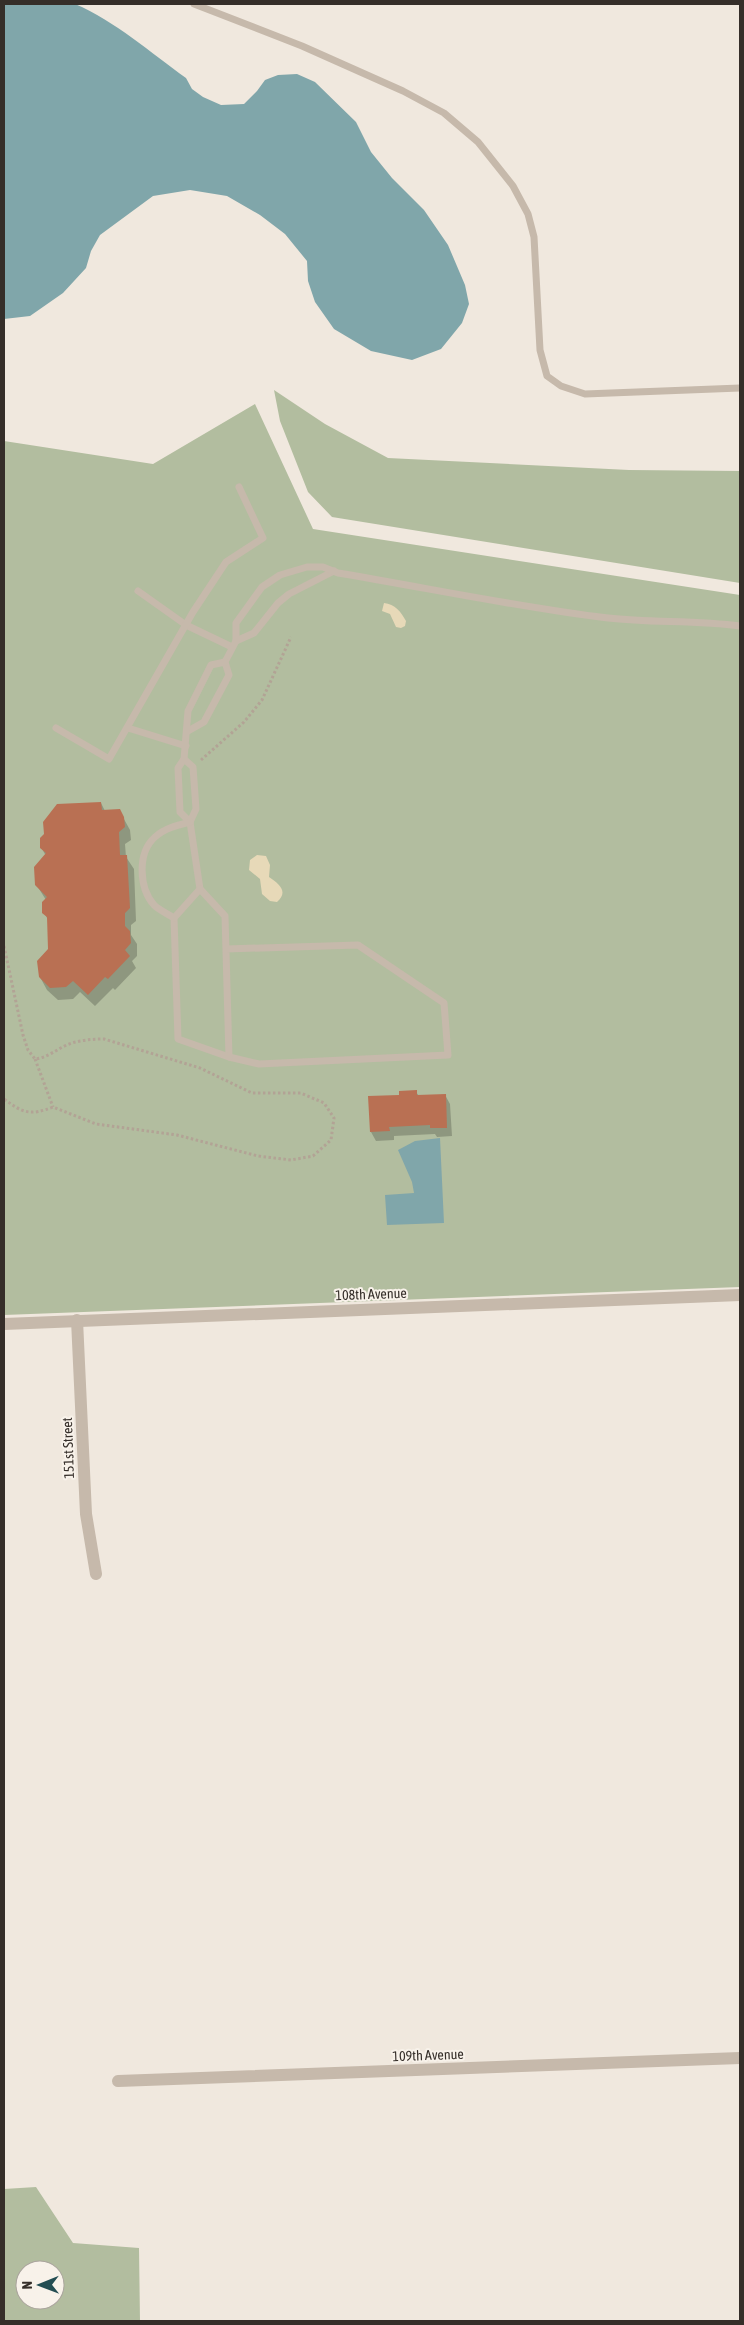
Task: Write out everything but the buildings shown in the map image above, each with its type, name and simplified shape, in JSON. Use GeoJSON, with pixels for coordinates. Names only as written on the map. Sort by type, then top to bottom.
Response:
{"type":"FeatureCollection","features":[{"type":"Feature","properties":{"kind":"street","name":"108th Avenue"},"geometry":{"type":"LineString","coordinates":[[4,1324],[740,1295]]}},
{"type":"Feature","properties":{"kind":"street","name":"151st Street"},"geometry":{"type":"LineString","coordinates":[[77,1320],[86,1514],[96,1574]]}},
{"type":"Feature","properties":{"kind":"street","name":"109th Avenue"},"geometry":{"type":"LineString","coordinates":[[118,2081],[740,2058]]}},
{"type":"Feature","properties":{"kind":"lane"},"geometry":{"type":"LineString","coordinates":[[194,4],[302,46],[403,91],[444,113],[478,142],[513,186],[528,214],[534,237],[540,350],[547,376],[561,386],[585,394],[740,388]]}},
{"type":"Feature","properties":{"kind":"lane"},"geometry":{"type":"LineString","coordinates":[[56,728],[109,759],[186,625],[226,562],[263,538],[239,487]]}},
{"type":"Feature","properties":{"kind":"lane"},"geometry":{"type":"LineString","coordinates":[[190,822],[180,812],[178,768],[184,759],[188,731],[188,711],[211,665],[224,662],[234,644],[236,622],[262,587],[280,575],[307,567],[323,567],[334,572],[545,609],[610,618],[711,622],[740,626]]}},
{"type":"Feature","properties":{"kind":"lane"},"geometry":{"type":"LineString","coordinates":[[234,644],[254,633],[278,603],[289,594],[334,572]]}},
{"type":"Feature","properties":{"kind":"lane"},"geometry":{"type":"LineString","coordinates":[[138,591],[186,625],[234,644]]}},
{"type":"Feature","properties":{"kind":"lane"},"geometry":{"type":"LineString","coordinates":[[188,731],[204,722],[229,675],[224,662]]}},
{"type":"Feature","properties":{"kind":"lane"},"geometry":{"type":"LineString","coordinates":[[128,728],[186,746]]}},
{"type":"Feature","properties":{"kind":"lane"},"geometry":{"type":"LineString","coordinates":[[184,759],[193,766],[196,809],[190,822],[200,889],[225,916],[229,1057]]}},
{"type":"Feature","properties":{"kind":"lane"},"geometry":{"type":"LineString","coordinates":[[174,918],[155,905],[145,890],[142,875],[144,857],[154,838],[169,828],[190,822]]}},
{"type":"Feature","properties":{"kind":"lane"},"geometry":{"type":"LineString","coordinates":[[200,889],[174,918],[178,1039],[229,1057],[259,1064],[448,1055],[444,1003],[358,945],[226,949]]}},
{"type":"Feature","properties":{"kind":"path"},"geometry":{"type":"LineString","coordinates":[[193,766],[244,722],[262,700],[291,637]]}},
{"type":"Feature","properties":{"kind":"path"},"geometry":{"type":"LineString","coordinates":[[4,946],[23,1035],[28,1050],[35,1059],[53,1107]]}},
{"type":"Feature","properties":{"kind":"path"},"geometry":{"type":"LineString","coordinates":[[4,1099],[23,1111],[36,1114],[53,1107],[96,1124],[177,1135],[258,1156],[291,1160],[313,1156],[331,1140],[334,1118],[324,1102],[301,1093],[252,1093],[200,1068],[104,1039],[70,1043],[41,1058],[35,1059]]}},
{"type":"Feature","properties":{"kind":"green space"},"geometry":{"type":"Polygon","coordinates":[[[274,390],[325,424],[388,458],[629,470],[740,471],[740,583],[332,517],[308,492],[280,421],[274,390]]]}},
{"type":"Feature","properties":{"kind":"green space"},"geometry":{"type":"Polygon","coordinates":[[[255,404],[313,529],[740,595],[740,1287],[4,1315],[4,441],[153,464],[255,404]]]}},
{"type":"Feature","properties":{"kind":"green space"},"geometry":{"type":"Polygon","coordinates":[[[36,2187],[73,2243],[139,2248],[140,2321],[4,2321],[4,2189],[36,2187]]]}},
{"type":"Feature","properties":{"kind":"sand"},"geometry":{"type":"Polygon","coordinates":[[[384,603],[391,605],[400,612],[406,621],[405,626],[401,628],[396,627],[390,614],[382,611],[384,603]]]}},
{"type":"Feature","properties":{"kind":"sand"},"geometry":{"type":"Polygon","coordinates":[[[257,855],[266,856],[270,865],[269,877],[281,888],[281,898],[277,902],[270,901],[262,894],[260,879],[249,870],[250,860],[257,855]]]}},
{"type":"Feature","properties":{"kind":"water"},"geometry":{"type":"Polygon","coordinates":[[[4,4],[75,4],[118,28],[186,78],[192,89],[203,97],[221,105],[244,104],[265,80],[278,75],[297,74],[315,82],[356,122],[371,152],[392,178],[424,210],[448,245],[465,285],[469,304],[462,323],[441,349],[412,360],[371,351],[334,329],[315,302],[308,281],[307,261],[285,234],[260,215],[227,196],[190,190],[153,196],[100,235],[91,251],[86,268],[63,293],[30,316],[4,319],[4,4]]]}},
{"type":"Feature","properties":{"kind":"water"},"geometry":{"type":"Polygon","coordinates":[[[440,1138],[444,1223],[387,1225],[385,1195],[414,1193],[412,1182],[398,1150],[415,1141],[440,1138]]]}}]}
